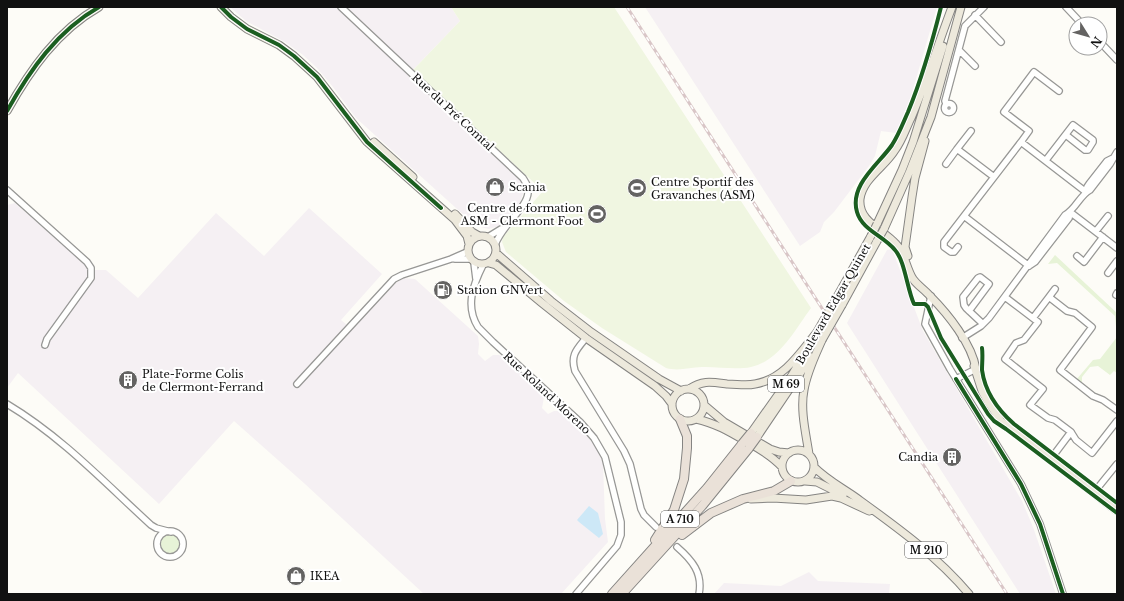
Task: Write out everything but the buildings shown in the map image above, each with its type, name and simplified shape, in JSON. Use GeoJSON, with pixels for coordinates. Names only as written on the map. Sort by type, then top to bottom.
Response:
{"type":"FeatureCollection","features":[{"type":"Feature","properties":{"kind":"highway"},"geometry":{"type":"LineString","coordinates":[[617,593],[641,556],[656,539],[674,510],[684,479],[687,448],[687,436],[680,419]]}},
{"type":"Feature","properties":{"kind":"highway","name":"A 710"},"geometry":{"type":"LineString","coordinates":[[617,593],[754,435]]}},
{"type":"Feature","properties":{"kind":"highway","name":"A 710"},"geometry":{"type":"LineString","coordinates":[[617,593],[658,555],[702,506],[745,446]]}},
{"type":"Feature","properties":{"kind":"highway"},"geometry":{"type":"LineString","coordinates":[[658,555],[711,513],[743,499],[774,490],[791,480]]}},
{"type":"Feature","properties":{"kind":"main road"},"geometry":{"type":"LineString","coordinates":[[7,111],[19,90],[41,58],[75,23],[99,7]]}},
{"type":"Feature","properties":{"kind":"main road"},"geometry":{"type":"LineString","coordinates":[[221,7],[247,29],[278,45],[294,56],[316,77],[367,142],[455,220],[466,236],[469,244]]}},
{"type":"Feature","properties":{"kind":"main road"},"geometry":{"type":"LineString","coordinates":[[952,7],[929,73],[902,138],[896,150],[889,159],[869,180],[860,199],[862,210],[867,220],[897,244],[914,280],[946,313],[962,338],[967,354],[976,369],[982,391],[995,413],[1117,511]]}},
{"type":"Feature","properties":{"kind":"main road","name":"Boulevard Edgar Quinet"},"geometry":{"type":"LineString","coordinates":[[754,435],[792,375],[837,298],[871,236],[902,170],[913,142],[939,60],[952,7]]}},
{"type":"Feature","properties":{"kind":"main road","name":"Boulevard Edgar Quinet"},"geometry":{"type":"LineString","coordinates":[[822,340],[884,229],[908,173],[931,117],[960,7]]}},
{"type":"Feature","properties":{"kind":"main road"},"geometry":{"type":"LineString","coordinates":[[920,286],[910,267],[905,247],[915,178],[931,117]]}},
{"type":"Feature","properties":{"kind":"main road"},"geometry":{"type":"LineString","coordinates":[[350,121],[456,215],[472,232],[479,236],[488,237],[495,245],[496,253],[492,260],[486,264]]}},
{"type":"Feature","properties":{"kind":"main road"},"geometry":{"type":"LineString","coordinates":[[479,236],[469,244],[467,252],[472,261],[496,265],[542,304],[586,338],[655,386],[672,404]]}},
{"type":"Feature","properties":{"kind":"main road"},"geometry":{"type":"LineString","coordinates":[[496,253],[550,301],[591,332],[659,379],[681,391]]}},
{"type":"Feature","properties":{"kind":"main road"},"geometry":{"type":"LineString","coordinates":[[817,332],[786,369],[768,381],[745,385],[705,382],[697,384],[689,389],[681,391],[673,398],[672,404],[674,413],[680,419],[686,421],[696,419],[709,421],[721,426],[773,458],[782,467],[785,475],[791,480],[795,482],[805,481],[811,476],[814,467],[812,458],[809,454],[804,423],[803,398],[811,366],[822,340]]}},
{"type":"Feature","properties":{"kind":"main road","name":"M 69"},"geometry":{"type":"LineString","coordinates":[[754,435],[822,340]]}},
{"type":"Feature","properties":{"kind":"main road"},"geometry":{"type":"LineString","coordinates":[[689,389],[698,393],[704,405],[724,422],[770,449],[789,453],[799,450],[809,454]]}},
{"type":"Feature","properties":{"kind":"main road"},"geometry":{"type":"LineString","coordinates":[[696,419],[700,415],[704,405]]}},
{"type":"Feature","properties":{"kind":"main road"},"geometry":{"type":"LineString","coordinates":[[782,467],[785,457],[789,453]]}},
{"type":"Feature","properties":{"kind":"main road"},"geometry":{"type":"LineString","coordinates":[[1051,458],[1117,506]]}},
{"type":"Feature","properties":{"kind":"main road","name":"M 210"},"geometry":{"type":"LineString","coordinates":[[814,467],[830,481],[858,499],[918,543],[934,557],[969,594]]}},
{"type":"Feature","properties":{"kind":"main road","name":"M 210"},"geometry":{"type":"LineString","coordinates":[[805,481],[817,482],[877,514]]}},
{"type":"Feature","properties":{"kind":"main road"},"geometry":{"type":"LineString","coordinates":[[743,499],[773,498],[806,500],[832,496],[841,498],[877,514]]}},
{"type":"Feature","properties":{"kind":"street","name":"Rue du Pré Comtal"},"geometry":{"type":"LineString","coordinates":[[341,7],[523,178],[527,186],[527,198],[518,212],[504,227],[495,245]]}},
{"type":"Feature","properties":{"kind":"street"},"geometry":{"type":"LineString","coordinates":[[946,104],[945,101],[965,26],[984,7]]}},
{"type":"Feature","properties":{"kind":"street"},"geometry":{"type":"LineString","coordinates":[[1066,7],[1074,16]]}},
{"type":"Feature","properties":{"kind":"street"},"geometry":{"type":"LineString","coordinates":[[975,15],[1001,42]]}},
{"type":"Feature","properties":{"kind":"street"},"geometry":{"type":"LineString","coordinates":[[959,50],[975,66]]}},
{"type":"Feature","properties":{"kind":"street"},"geometry":{"type":"LineString","coordinates":[[1108,50],[1117,60]]}},
{"type":"Feature","properties":{"kind":"street"},"geometry":{"type":"LineString","coordinates":[[958,247],[954,252],[951,252],[944,247],[944,242],[1029,131],[1004,112],[1034,72],[1059,92]]}},
{"type":"Feature","properties":{"kind":"street"},"geometry":{"type":"LineString","coordinates":[[1046,160],[1073,125],[1093,142],[1088,150],[1085,150],[1066,135]]}},
{"type":"Feature","properties":{"kind":"street"},"geometry":{"type":"LineString","coordinates":[[946,164],[971,131]]}},
{"type":"Feature","properties":{"kind":"street"},"geometry":{"type":"LineString","coordinates":[[1021,142],[1086,192]]}},
{"type":"Feature","properties":{"kind":"street"},"geometry":{"type":"LineString","coordinates":[[957,149],[994,177]]}},
{"type":"Feature","properties":{"kind":"street"},"geometry":{"type":"LineString","coordinates":[[962,338],[983,324],[1029,266],[1031,259],[1065,215],[1070,212],[1086,192],[1090,190],[1115,159],[1117,152]]}},
{"type":"Feature","properties":{"kind":"street"},"geometry":{"type":"LineString","coordinates":[[7,190],[87,262],[91,268],[91,278],[47,339],[45,345]]}},
{"type":"Feature","properties":{"kind":"street"},"geometry":{"type":"LineString","coordinates":[[1070,212],[1117,248]]}},
{"type":"Feature","properties":{"kind":"street"},"geometry":{"type":"LineString","coordinates":[[964,216],[1029,266]]}},
{"type":"Feature","properties":{"kind":"street"},"geometry":{"type":"LineString","coordinates":[[1096,232],[1108,216]]}},
{"type":"Feature","properties":{"kind":"street","name":"Rue du Pré Comtal"},"geometry":{"type":"LineString","coordinates":[[488,237],[504,227]]}},
{"type":"Feature","properties":{"kind":"street"},"geometry":{"type":"LineString","coordinates":[[1077,256],[1084,262],[1103,237]]}},
{"type":"Feature","properties":{"kind":"street"},"geometry":{"type":"LineString","coordinates":[[297,384],[394,279],[467,252]]}},
{"type":"Feature","properties":{"kind":"street"},"geometry":{"type":"LineString","coordinates":[[451,259],[472,261],[476,279]]}},
{"type":"Feature","properties":{"kind":"street"},"geometry":{"type":"LineString","coordinates":[[1108,273],[1117,261]]}},
{"type":"Feature","properties":{"kind":"street"},"geometry":{"type":"LineString","coordinates":[[476,279],[486,264]]}},
{"type":"Feature","properties":{"kind":"street"},"geometry":{"type":"LineString","coordinates":[[969,311],[988,284],[980,277],[963,297],[964,305],[969,311],[983,324]]}},
{"type":"Feature","properties":{"kind":"street","name":"Rue Roland Moreno"},"geometry":{"type":"LineString","coordinates":[[476,279],[471,305],[472,314],[478,327],[580,422],[594,438],[605,457],[621,522],[620,541],[613,552],[576,594]]}},
{"type":"Feature","properties":{"kind":"street"},"geometry":{"type":"LineString","coordinates":[[1033,318],[1055,289]]}},
{"type":"Feature","properties":{"kind":"street"},"geometry":{"type":"LineString","coordinates":[[931,296],[925,324],[956,379],[1021,484],[1040,524],[1064,594]]}},
{"type":"Feature","properties":{"kind":"street"},"geometry":{"type":"LineString","coordinates":[[1005,297],[1038,322],[1024,340],[1016,343],[1005,359],[1043,389],[1030,406],[1048,418],[1055,420],[1071,432],[1076,440],[1092,453],[1117,421]]}},
{"type":"Feature","properties":{"kind":"street"},"geometry":{"type":"LineString","coordinates":[[1049,297],[1067,311],[1075,313],[1092,327],[1060,370],[1093,396],[1103,400],[1117,410]]}},
{"type":"Feature","properties":{"kind":"street"},"geometry":{"type":"LineString","coordinates":[[586,338],[573,356],[572,363],[575,371],[624,451],[630,464],[640,509],[656,527]]}},
{"type":"Feature","properties":{"kind":"street"},"geometry":{"type":"LineString","coordinates":[[956,379],[976,369]]}},
{"type":"Feature","properties":{"kind":"street"},"geometry":{"type":"LineString","coordinates":[[7,404],[24,414],[58,439],[151,525],[179,535],[183,543],[181,550],[176,555],[169,557],[162,554],[158,548],[158,540],[151,525]]}},
{"type":"Feature","properties":{"kind":"street"},"geometry":{"type":"LineString","coordinates":[[1051,458],[1071,432]]}},
{"type":"Feature","properties":{"kind":"street"},"geometry":{"type":"LineString","coordinates":[[1096,490],[1117,464]]}},
{"type":"Feature","properties":{"kind":"street"},"geometry":{"type":"LineString","coordinates":[[158,540],[163,534],[171,532]]}},
{"type":"Feature","properties":{"kind":"street"},"geometry":{"type":"LineString","coordinates":[[677,547],[690,558],[697,570],[700,580],[699,594]]}},
{"type":"Feature","properties":{"kind":"shaded area"},"geometry":{"type":"Polygon","coordinates":[[[230,7],[451,7],[460,21],[408,75],[521,180],[524,191],[520,202],[499,226],[489,229],[476,226],[356,118],[333,87],[317,68],[303,55],[285,42],[246,21],[230,7]]]}},
{"type":"Feature","properties":{"kind":"shaded area"},"geometry":{"type":"Polygon","coordinates":[[[645,7],[937,7],[911,96],[896,133],[881,131],[875,156],[869,166],[834,212],[824,222],[820,232],[800,246],[645,7]]]}},
{"type":"Feature","properties":{"kind":"shaded area"},"geometry":{"type":"Polygon","coordinates":[[[15,203],[91,270],[106,270],[138,298],[216,213],[264,256],[309,208],[382,274],[341,320],[352,329],[396,283],[403,278],[415,279],[478,336],[478,354],[485,361],[493,355],[499,355],[505,358],[542,393],[544,397],[542,408],[548,414],[554,411],[560,411],[581,427],[598,451],[603,464],[605,519],[608,542],[561,594],[424,594],[305,484],[234,421],[159,504],[18,373],[7,388],[7,205],[15,203]]]}},
{"type":"Feature","properties":{"kind":"shaded area"},"geometry":{"type":"Polygon","coordinates":[[[892,249],[923,331],[1022,501],[1033,527],[1056,594],[1020,594],[847,323],[887,250],[892,249]]]}},
{"type":"Feature","properties":{"kind":"shaded area"},"geometry":{"type":"Polygon","coordinates":[[[809,572],[818,581],[890,584],[889,593],[898,594],[714,594],[724,583],[781,586],[809,572]]]}},
{"type":"Feature","properties":{"kind":"green space","name":"Centre Sportif des Gravanches (ASM)"},"geometry":{"type":"Polygon","coordinates":[[[451,7],[614,7],[811,308],[786,344],[761,364],[746,368],[666,368],[602,328],[564,301],[506,252],[502,242],[503,237],[543,191],[413,70],[460,21],[451,7]]]}},
{"type":"Feature","properties":{"kind":"green space"},"geometry":{"type":"Polygon","coordinates":[[[1055,255],[1117,313],[1117,337],[1115,316],[1057,263],[1048,264],[1055,255]]]}},
{"type":"Feature","properties":{"kind":"green space"},"geometry":{"type":"Polygon","coordinates":[[[1117,337],[1117,373],[1114,371],[1110,375],[1098,366],[1090,367],[1082,377],[1082,383],[1076,380],[1093,360],[1100,359],[1117,337]]]}},
{"type":"Feature","properties":{"kind":"green space"},"geometry":{"type":"Polygon","coordinates":[[[166,534],[174,534],[180,540],[180,548],[174,554],[166,554],[160,548],[160,540],[166,534]]]}},
{"type":"Feature","properties":{"kind":"water"},"geometry":{"type":"Polygon","coordinates":[[[589,506],[598,513],[603,534],[599,538],[577,520],[589,506]]]}},
{"type":"Feature","properties":{"kind":"railway"},"geometry":{"type":"LineString","coordinates":[[627,7],[1007,594]]}},
{"type":"Feature","properties":{"kind":"cycle path"},"geometry":{"type":"LineString","coordinates":[[7,111],[35,66],[57,40],[70,28],[99,7]]}},
{"type":"Feature","properties":{"kind":"cycle path"},"geometry":{"type":"LineString","coordinates":[[221,7],[247,29],[279,45],[294,56],[317,77],[367,142],[441,208]]}},
{"type":"Feature","properties":{"kind":"cycle path"},"geometry":{"type":"LineString","coordinates":[[941,7],[918,86],[908,112],[892,145],[861,184],[857,193],[857,212],[864,224],[895,250],[904,268],[909,291],[914,304],[925,304],[928,307],[941,338],[988,414],[994,421],[1117,513]]}},
{"type":"Feature","properties":{"kind":"cycle path"},"geometry":{"type":"LineString","coordinates":[[982,348],[982,370],[986,386],[993,400],[1003,413],[1014,424],[1117,503]]}},
{"type":"Feature","properties":{"kind":"cycle path"},"geometry":{"type":"LineString","coordinates":[[956,379],[1021,484],[1040,524],[1063,594]]}},
{"type":"Feature","properties":{"kind":"place","name":"Scania"},"geometry":{"type":"Point","coordinates":[495,187]}},
{"type":"Feature","properties":{"kind":"place","name":"Centre Sportif des Gravanches (ASM)"},"geometry":{"type":"Point","coordinates":[637,188]}},
{"type":"Feature","properties":{"kind":"place","name":"Centre de formation ASM - Clermont Foot"},"geometry":{"type":"Point","coordinates":[597,214]}},
{"type":"Feature","properties":{"kind":"place","name":"Station GNVert"},"geometry":{"type":"Point","coordinates":[443,290]}},
{"type":"Feature","properties":{"kind":"place","name":"Plate-Forme Colis de Clermont-Ferrand"},"geometry":{"type":"Point","coordinates":[128,380]}},
{"type":"Feature","properties":{"kind":"place","name":"Candia"},"geometry":{"type":"Point","coordinates":[952,457]}},
{"type":"Feature","properties":{"kind":"place","name":"IKEA"},"geometry":{"type":"Point","coordinates":[296,576]}}]}
